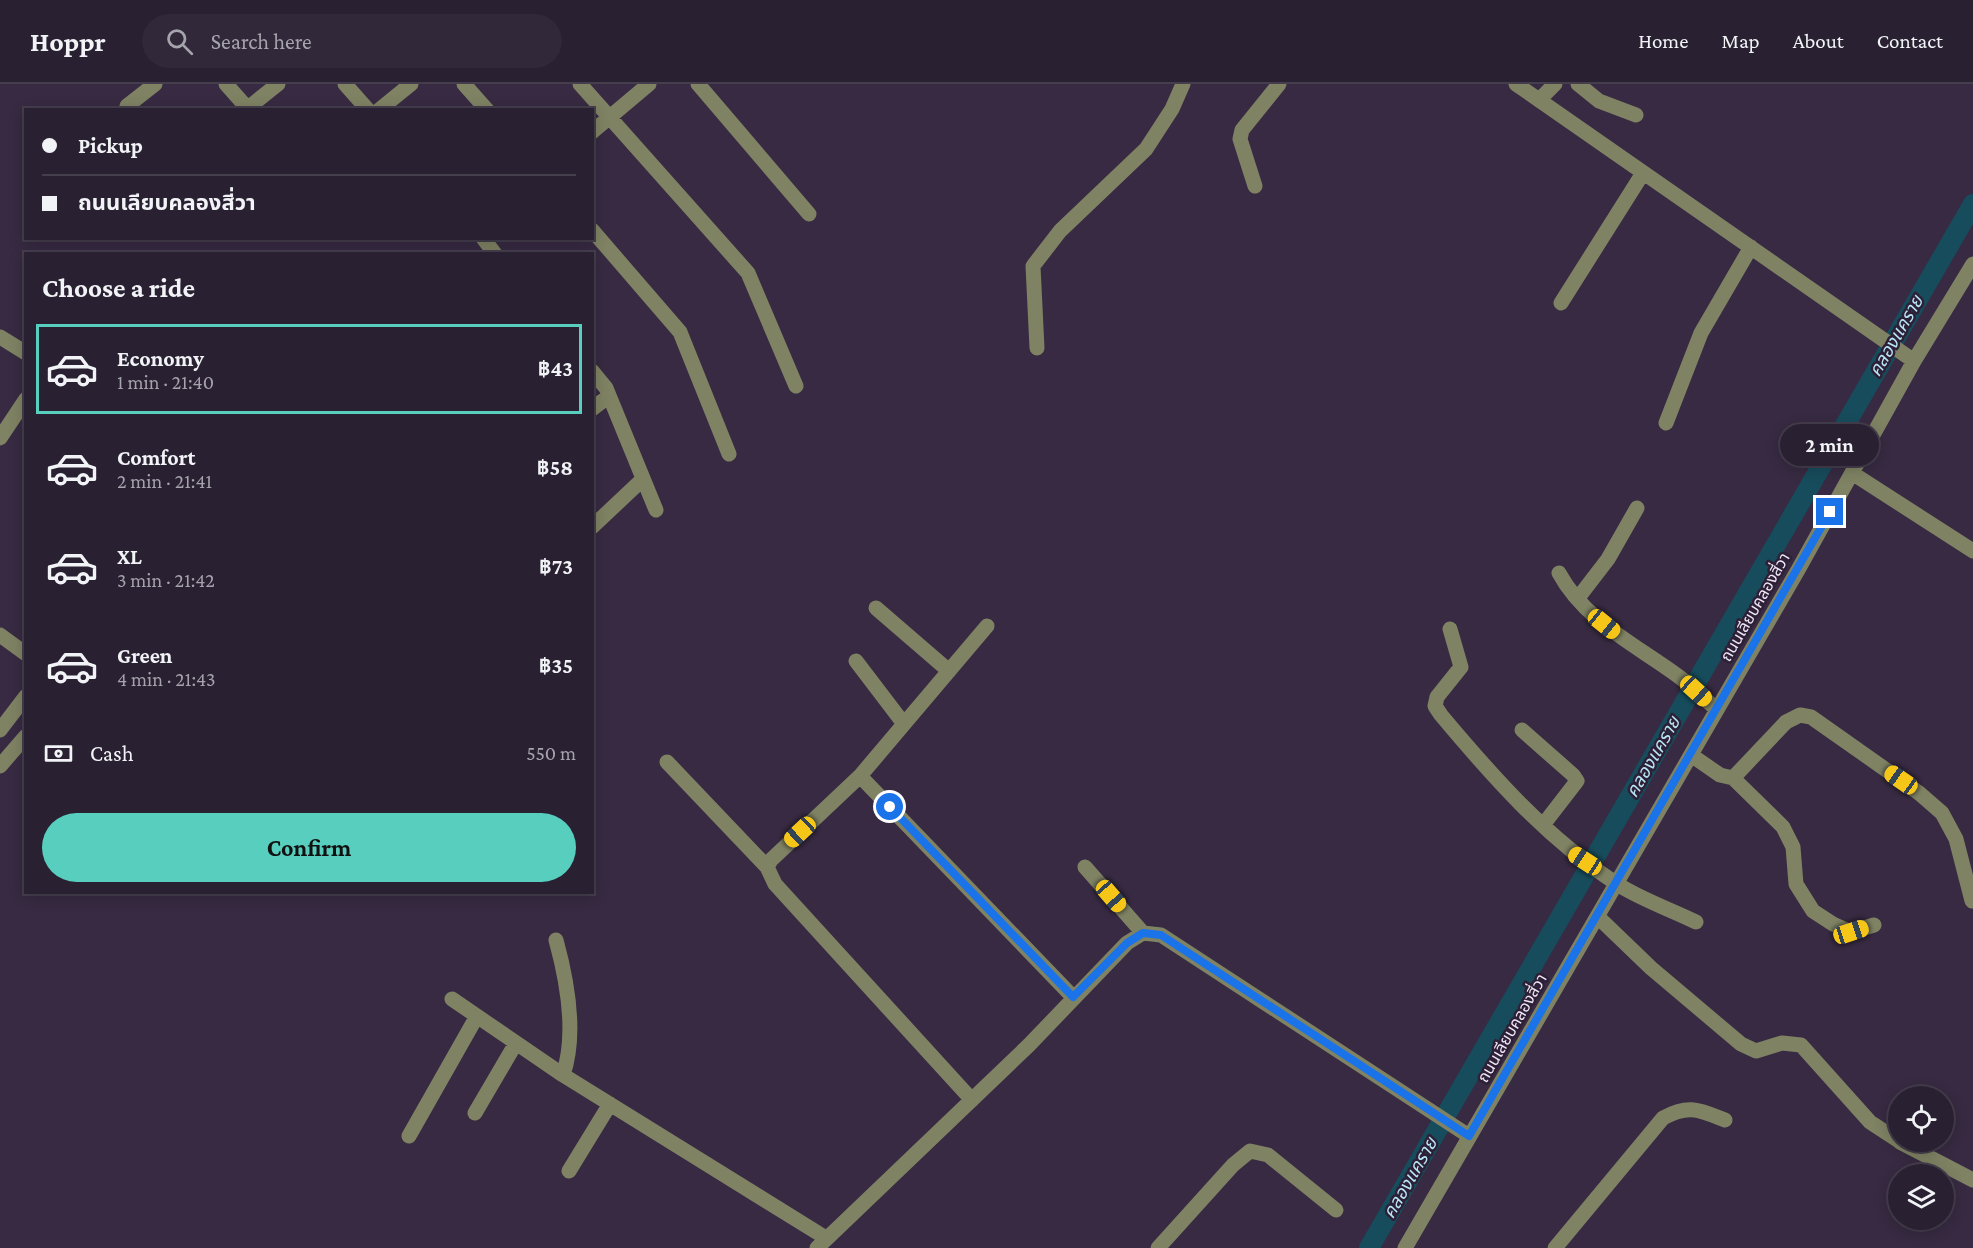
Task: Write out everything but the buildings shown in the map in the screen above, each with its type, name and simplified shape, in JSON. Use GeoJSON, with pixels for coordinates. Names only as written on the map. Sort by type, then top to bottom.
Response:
{"type":"FeatureCollection","features":[{"type":"Feature","properties":{"kind":"street"},"geometry":{"type":"LineString","coordinates":[[128,106],[155,84]]}},
{"type":"Feature","properties":{"kind":"street"},"geometry":{"type":"LineString","coordinates":[[226,84],[247,108]]}},
{"type":"Feature","properties":{"kind":"street"},"geometry":{"type":"LineString","coordinates":[[249,108],[278,84]]}},
{"type":"Feature","properties":{"kind":"street"},"geometry":{"type":"LineString","coordinates":[[345,84],[366,108]]}},
{"type":"Feature","properties":{"kind":"street"},"geometry":{"type":"LineString","coordinates":[[381,108],[411,84]]}},
{"type":"Feature","properties":{"kind":"street"},"geometry":{"type":"LineString","coordinates":[[464,84],[484,108]]}},
{"type":"Feature","properties":{"kind":"street"},"geometry":{"type":"LineString","coordinates":[[580,84],[748,273],[796,386]]}},
{"type":"Feature","properties":{"kind":"street"},"geometry":{"type":"LineString","coordinates":[[594,130],[649,84]]}},
{"type":"Feature","properties":{"kind":"street"},"geometry":{"type":"LineString","coordinates":[[698,84],[809,214]]}},
{"type":"Feature","properties":{"kind":"street"},"geometry":{"type":"LineString","coordinates":[[1037,348],[1033,266],[1060,231],[1146,149],[1172,109],[1183,84]]}},
{"type":"Feature","properties":{"kind":"street"},"geometry":{"type":"LineString","coordinates":[[1255,186],[1240,140],[1242,130],[1279,84]]}},
{"type":"Feature","properties":{"kind":"street"},"geometry":{"type":"LineString","coordinates":[[1516,84],[1914,361]]}},
{"type":"Feature","properties":{"kind":"street"},"geometry":{"type":"LineString","coordinates":[[1539,100],[1555,84]]}},
{"type":"Feature","properties":{"kind":"street"},"geometry":{"type":"LineString","coordinates":[[1578,84],[1606,105],[1636,115]]}},
{"type":"Feature","properties":{"kind":"street"},"geometry":{"type":"LineString","coordinates":[[1561,303],[1643,173]]}},
{"type":"Feature","properties":{"kind":"street"},"geometry":{"type":"LineString","coordinates":[[594,232],[680,332],[729,454]]}},
{"type":"Feature","properties":{"kind":"street"},"geometry":{"type":"LineString","coordinates":[[1666,423],[1701,333],[1751,247]]}},
{"type":"Feature","properties":{"kind":"street","name":"ถนนเลียบคลองสี่วา"},"geometry":{"type":"LineString","coordinates":[[1405,1248],[1717,710],[1914,361],[1968,286],[1973,264]]}},
{"type":"Feature","properties":{"kind":"street"},"geometry":{"type":"LineString","coordinates":[[0,337],[24,352]]}},
{"type":"Feature","properties":{"kind":"street"},"geometry":{"type":"LineString","coordinates":[[594,374],[609,396],[656,510]]}},
{"type":"Feature","properties":{"kind":"street"},"geometry":{"type":"LineString","coordinates":[[594,407],[609,396]]}},
{"type":"Feature","properties":{"kind":"street"},"geometry":{"type":"LineString","coordinates":[[0,438],[24,402]]}},
{"type":"Feature","properties":{"kind":"street"},"geometry":{"type":"LineString","coordinates":[[1852,472],[1973,551]]}},
{"type":"Feature","properties":{"kind":"street"},"geometry":{"type":"LineString","coordinates":[[594,525],[643,479]]}},
{"type":"Feature","properties":{"kind":"street"},"geometry":{"type":"LineString","coordinates":[[1578,598],[1608,559],[1637,508]]}},
{"type":"Feature","properties":{"kind":"street"},"geometry":{"type":"LineString","coordinates":[[1559,573],[1566,587],[1615,633],[1680,677],[1717,710]]}},
{"type":"Feature","properties":{"kind":"street"},"geometry":{"type":"LineString","coordinates":[[876,608],[949,671]]}},
{"type":"Feature","properties":{"kind":"street"},"geometry":{"type":"LineString","coordinates":[[767,867],[771,860],[860,776],[987,626]]}},
{"type":"Feature","properties":{"kind":"street"},"geometry":{"type":"LineString","coordinates":[[1450,629],[1461,667],[1437,697],[1436,706],[1496,780],[1573,853],[1616,883],[1696,922]]}},
{"type":"Feature","properties":{"kind":"street"},"geometry":{"type":"LineString","coordinates":[[0,634],[24,652]]}},
{"type":"Feature","properties":{"kind":"street"},"geometry":{"type":"LineString","coordinates":[[856,661],[904,724]]}},
{"type":"Feature","properties":{"kind":"street"},"geometry":{"type":"LineString","coordinates":[[0,730],[24,699]]}},
{"type":"Feature","properties":{"kind":"street"},"geometry":{"type":"LineString","coordinates":[[1733,778],[1786,722],[1800,715],[1810,717],[1919,793],[1942,813],[1956,839],[1972,902]]}},
{"type":"Feature","properties":{"kind":"street"},"geometry":{"type":"LineString","coordinates":[[1522,730],[1574,775],[1577,781],[1543,825]]}},
{"type":"Feature","properties":{"kind":"street"},"geometry":{"type":"LineString","coordinates":[[0,766],[24,738]]}},
{"type":"Feature","properties":{"kind":"street"},"geometry":{"type":"LineString","coordinates":[[1691,755],[1720,775],[1733,778],[1783,827],[1793,846],[1796,884],[1813,911],[1851,932],[1874,925]]}},
{"type":"Feature","properties":{"kind":"street"},"geometry":{"type":"LineString","coordinates":[[667,762],[767,867],[776,884],[972,1100]]}},
{"type":"Feature","properties":{"kind":"street"},"geometry":{"type":"LineString","coordinates":[[860,776],[1073,997]]}},
{"type":"Feature","properties":{"kind":"street"},"geometry":{"type":"LineString","coordinates":[[1085,867],[1143,933]]}},
{"type":"Feature","properties":{"kind":"street"},"geometry":{"type":"LineString","coordinates":[[1598,917],[1651,968],[1741,1044],[1756,1051],[1782,1043],[1801,1045],[1870,1122],[1888,1133]]}},
{"type":"Feature","properties":{"kind":"street"},"geometry":{"type":"LineString","coordinates":[[452,999],[563,1075],[821,1243],[972,1100],[1127,943],[1143,933],[1161,935],[1469,1136]]}},
{"type":"Feature","properties":{"kind":"street"},"geometry":{"type":"LineString","coordinates":[[556,939],[569,1004],[566,1065],[563,1075]]}},
{"type":"Feature","properties":{"kind":"street"},"geometry":{"type":"LineString","coordinates":[[409,1136],[477,1016]]}},
{"type":"Feature","properties":{"kind":"street"},"geometry":{"type":"LineString","coordinates":[[475,1113],[516,1043]]}},
{"type":"Feature","properties":{"kind":"street"},"geometry":{"type":"LineString","coordinates":[[569,1171],[610,1104]]}},
{"type":"Feature","properties":{"kind":"street"},"geometry":{"type":"LineString","coordinates":[[1555,1248],[1663,1118],[1680,1109],[1696,1109],[1725,1120]]}},
{"type":"Feature","properties":{"kind":"street"},"geometry":{"type":"LineString","coordinates":[[1158,1248],[1233,1165],[1250,1151],[1268,1155],[1336,1210]]}},
{"type":"Feature","properties":{"kind":"street"},"geometry":{"type":"LineString","coordinates":[[1921,1152],[1973,1180]]}},
{"type":"Feature","properties":{"kind":"waterway","name":"คลองเเคราย"},"geometry":{"type":"LineString","coordinates":[[1369,1248],[1973,204]]}},
{"type":"Feature","properties":{"kind":"route"},"geometry":{"type":"LineString","coordinates":[[890,807],[1073,997],[1127,943],[1143,933],[1161,935],[1469,1136],[1598,917],[1830,512]]}}]}
